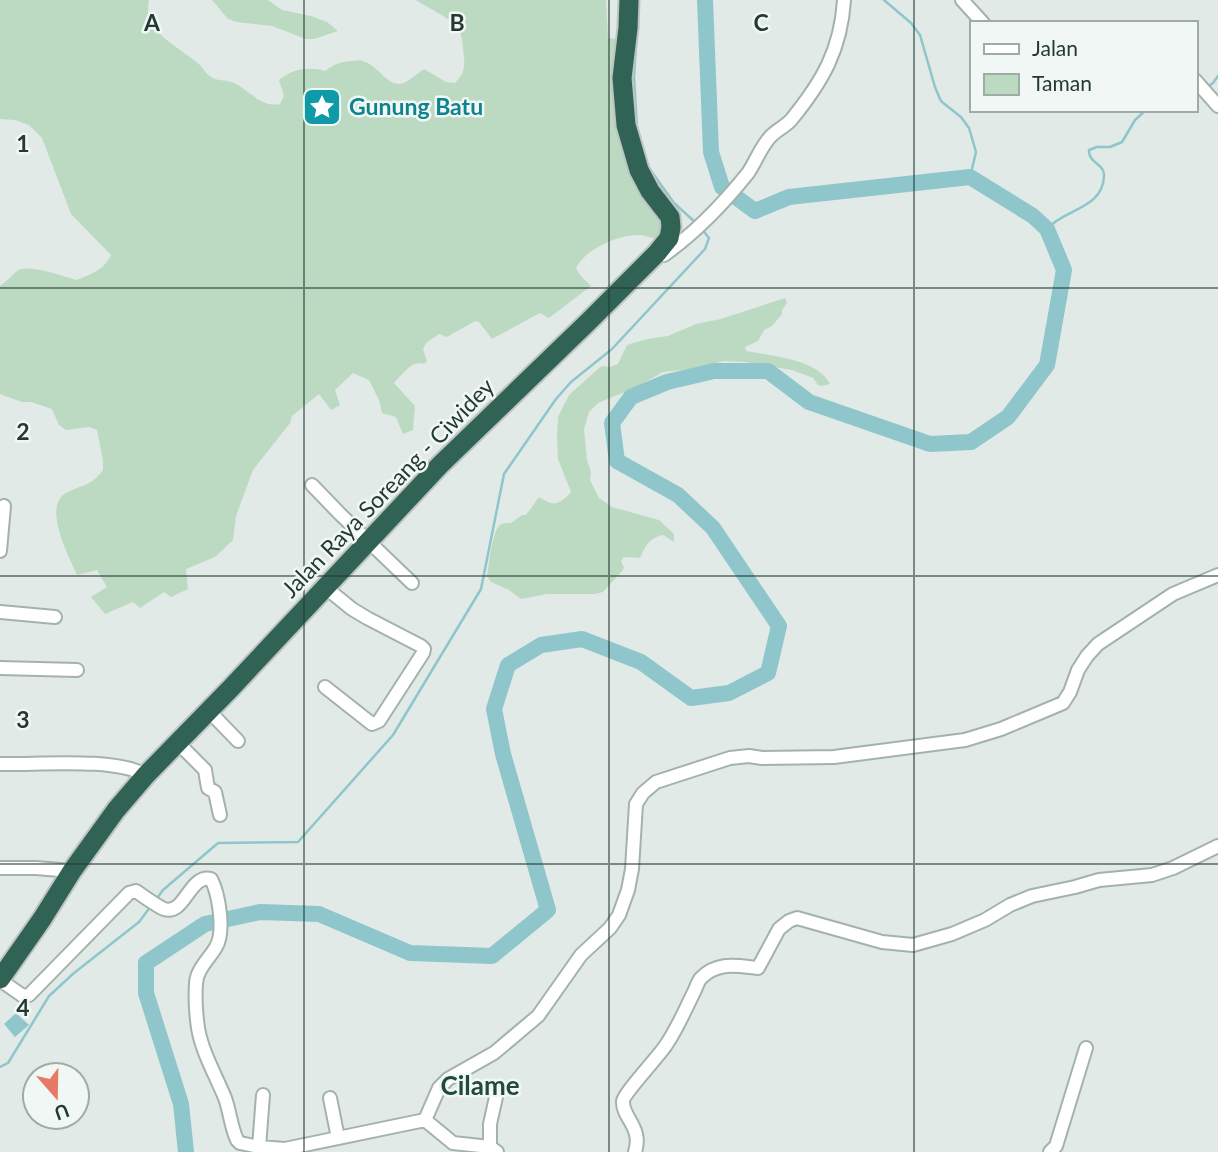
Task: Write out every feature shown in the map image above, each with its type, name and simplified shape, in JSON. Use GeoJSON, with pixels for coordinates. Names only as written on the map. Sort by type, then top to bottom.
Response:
{"type":"FeatureCollection","features":[{"type":"Feature","properties":{"kind":"highway","name":"Jalan Raya Soreang - Ciwidey"},"geometry":{"type":"LineString","coordinates":[[0,980],[72,870],[116,810],[146,775],[440,464],[657,253],[668,238],[670,217],[643,179],[625,125],[622,78],[629,0]]}},
{"type":"Feature","properties":{"kind":"street"},"geometry":{"type":"LineString","coordinates":[[657,253],[664,255],[697,228],[749,171],[765,142],[788,123],[820,81],[831,61],[844,0]]}},
{"type":"Feature","properties":{"kind":"street"},"geometry":{"type":"LineString","coordinates":[[962,0],[981,21]]}},
{"type":"Feature","properties":{"kind":"street"},"geometry":{"type":"LineString","coordinates":[[1201,86],[1218,107]]}},
{"type":"Feature","properties":{"kind":"street"},"geometry":{"type":"LineString","coordinates":[[313,485],[412,583]]}},
{"type":"Feature","properties":{"kind":"street"},"geometry":{"type":"LineString","coordinates":[[0,551],[4,506]]}},
{"type":"Feature","properties":{"kind":"street"},"geometry":{"type":"LineString","coordinates":[[425,1120],[439,1088],[448,1079],[494,1053],[538,1016],[581,955],[615,921],[630,880],[636,804],[643,793],[656,782],[730,758],[834,757],[965,740],[1001,729],[1063,703],[1078,670],[1098,644],[1173,594],[1218,575]]}},
{"type":"Feature","properties":{"kind":"street"},"geometry":{"type":"LineString","coordinates":[[325,587],[359,613],[421,646],[424,653],[375,724],[325,687]]}},
{"type":"Feature","properties":{"kind":"street"},"geometry":{"type":"LineString","coordinates":[[0,612],[55,617]]}},
{"type":"Feature","properties":{"kind":"street"},"geometry":{"type":"LineString","coordinates":[[0,668],[77,670]]}},
{"type":"Feature","properties":{"kind":"street"},"geometry":{"type":"LineString","coordinates":[[209,711],[239,741]]}},
{"type":"Feature","properties":{"kind":"street"},"geometry":{"type":"LineString","coordinates":[[177,743],[205,770],[208,788],[215,792],[220,815]]}},
{"type":"Feature","properties":{"kind":"street"},"geometry":{"type":"LineString","coordinates":[[0,764],[90,764],[125,767],[146,775]]}},
{"type":"Feature","properties":{"kind":"street"},"geometry":{"type":"LineString","coordinates":[[635,1152],[638,1144],[636,1132],[623,1101],[626,1093],[666,1045],[701,978],[716,968],[732,964],[758,968],[779,929],[789,921],[797,919],[882,942],[913,944],[952,934],[1032,896],[1099,880],[1152,875],[1190,861],[1218,846]]}},
{"type":"Feature","properties":{"kind":"street"},"geometry":{"type":"LineString","coordinates":[[0,868],[72,870]]}},
{"type":"Feature","properties":{"kind":"street"},"geometry":{"type":"LineString","coordinates":[[0,980],[23,996],[29,995],[128,893],[136,891],[164,909],[170,909],[180,904],[198,881],[208,877],[215,887],[219,907],[220,938],[199,971],[196,982],[198,1028],[237,1140],[240,1143],[285,1151],[425,1120]]}},
{"type":"Feature","properties":{"kind":"street"},"geometry":{"type":"LineString","coordinates":[[1050,1152],[1056,1146],[1086,1048]]}},
{"type":"Feature","properties":{"kind":"street"},"geometry":{"type":"LineString","coordinates":[[425,1120],[456,1148],[493,1149],[490,1124],[498,1088]]}},
{"type":"Feature","properties":{"kind":"street"},"geometry":{"type":"LineString","coordinates":[[259,1147],[263,1095]]}},
{"type":"Feature","properties":{"kind":"street"},"geometry":{"type":"LineString","coordinates":[[330,1098],[338,1138]]}},
{"type":"Feature","properties":{"kind":"green space"},"geometry":{"type":"Polygon","coordinates":[[[0,0],[149,0],[148,11],[156,30],[211,77],[232,82],[266,103],[280,104],[284,96],[279,80],[284,76],[301,69],[325,71],[347,61],[367,63],[395,83],[405,82],[424,69],[446,82],[455,83],[462,74],[464,65],[461,35],[448,19],[416,0],[606,0],[608,38],[618,39],[621,121],[664,214],[665,238],[630,236],[612,240],[594,249],[576,268],[591,286],[549,318],[540,313],[492,339],[479,322],[475,321],[447,337],[439,334],[426,343],[423,349],[427,361],[411,366],[394,383],[415,406],[413,430],[403,434],[396,417],[382,413],[369,380],[353,373],[335,390],[340,405],[331,410],[319,394],[292,416],[290,423],[253,470],[236,516],[233,540],[215,557],[186,569],[188,589],[171,597],[164,592],[140,608],[133,602],[105,614],[91,597],[107,587],[97,570],[77,575],[64,545],[56,509],[59,500],[66,493],[90,482],[103,470],[97,430],[89,427],[66,430],[59,425],[52,409],[0,394],[0,286],[22,269],[77,280],[101,268],[111,255],[71,214],[42,138],[29,125],[0,119],[0,0]]]}},
{"type":"Feature","properties":{"kind":"green space"},"geometry":{"type":"Polygon","coordinates":[[[212,0],[268,0],[282,10],[327,22],[338,31],[306,39],[272,26],[228,19],[212,0]]]}},
{"type":"Feature","properties":{"kind":"green space"},"geometry":{"type":"Polygon","coordinates":[[[785,298],[787,303],[782,314],[772,326],[764,330],[758,341],[745,347],[746,351],[804,364],[815,369],[830,384],[818,385],[813,378],[792,370],[723,361],[700,368],[663,372],[637,387],[598,403],[589,412],[584,429],[587,460],[591,472],[590,480],[599,498],[612,507],[659,520],[674,534],[674,542],[663,535],[658,536],[644,549],[640,558],[624,557],[621,561],[624,568],[622,571],[603,592],[595,594],[547,594],[521,599],[491,582],[487,576],[490,557],[500,525],[526,515],[539,497],[556,503],[571,492],[558,459],[557,439],[558,417],[569,395],[602,366],[618,364],[627,345],[668,336],[696,324],[721,319],[785,298]]]}},
{"type":"Feature","properties":{"kind":"water"},"geometry":{"type":"Polygon","coordinates":[[[16,1013],[29,1025],[15,1037],[4,1024],[16,1013]]]}},
{"type":"Feature","properties":{"kind":"waterway"},"geometry":{"type":"LineString","coordinates":[[186,1152],[181,1104],[146,993],[146,963],[205,924],[260,912],[319,914],[410,953],[492,956],[548,910],[503,754],[494,709],[508,665],[541,645],[582,639],[641,662],[691,698],[729,693],[768,673],[779,626],[713,528],[678,495],[617,461],[612,423],[631,397],[667,382],[714,371],[768,371],[809,402],[930,444],[971,442],[1008,417],[1047,365],[1064,270],[1047,229],[1033,216],[970,177],[789,197],[755,211],[722,187],[711,152],[705,0]]}},
{"type":"Feature","properties":{"kind":"waterway"},"geometry":{"type":"LineString","coordinates":[[884,0],[911,23],[920,35],[940,99],[961,117],[969,128],[976,152],[970,177]]}},
{"type":"Feature","properties":{"kind":"waterway"},"geometry":{"type":"LineString","coordinates":[[637,128],[634,77],[638,15]]}},
{"type":"Feature","properties":{"kind":"waterway"},"geometry":{"type":"LineString","coordinates":[[1206,88],[1218,76]]}},
{"type":"Feature","properties":{"kind":"waterway"},"geometry":{"type":"LineString","coordinates":[[1047,229],[1054,222],[1090,202],[1102,187],[1104,172],[1091,158],[1089,150],[1122,142],[1135,120],[1144,112]]}},
{"type":"Feature","properties":{"kind":"waterway"},"geometry":{"type":"LineString","coordinates":[[646,161],[674,203],[696,223]]}},
{"type":"Feature","properties":{"kind":"waterway"},"geometry":{"type":"LineString","coordinates":[[155,901],[163,890],[218,843],[298,842],[393,735],[481,589],[504,474],[556,399],[571,382],[612,349],[705,249],[709,238],[701,228]]}},
{"type":"Feature","properties":{"kind":"waterway"},"geometry":{"type":"LineString","coordinates":[[0,1067],[8,1063],[49,996],[139,922],[151,906]]}},
{"type":"Feature","properties":{"kind":"place","name":"Gunung Batu"},"geometry":{"type":"Point","coordinates":[322,107]}},
{"type":"Feature","properties":{"kind":"district","name":"Cilame"},"geometry":{"type":"Point","coordinates":[480,1086]}}]}
